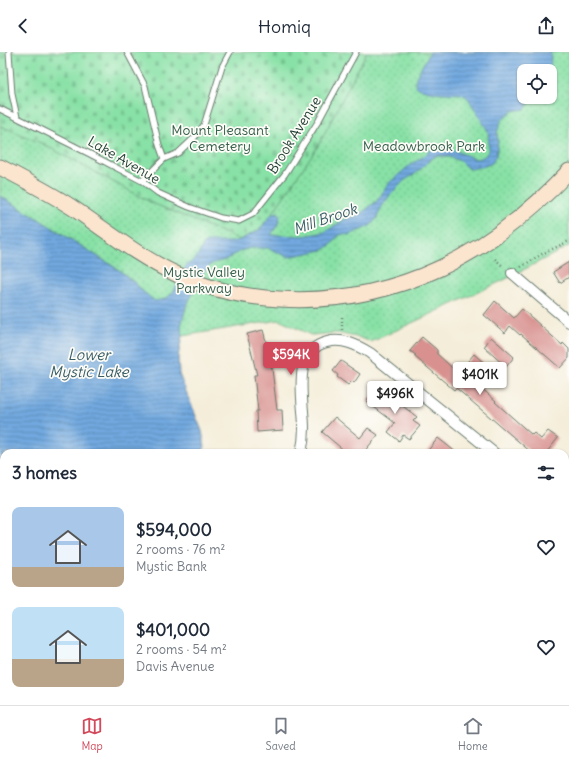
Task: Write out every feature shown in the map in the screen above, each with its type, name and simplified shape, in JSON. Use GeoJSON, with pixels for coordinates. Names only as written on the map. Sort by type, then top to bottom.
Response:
{"type":"FeatureCollection","features":[{"type":"Feature","properties":{"kind":"main road"},"geometry":{"type":"LineString","coordinates":[[0,167],[47,192],[129,247],[175,274],[206,285],[254,296],[278,299],[310,300],[352,296],[381,290],[431,273],[479,247],[527,212],[569,171]]}},
{"type":"Feature","properties":{"kind":"street"},"geometry":{"type":"LineString","coordinates":[[512,273],[569,322]]}},
{"type":"Feature","properties":{"kind":"street"},"geometry":{"type":"LineString","coordinates":[[302,449],[304,428],[302,382],[305,363],[314,347],[322,343],[340,340],[355,345],[370,353],[489,449]]}},
{"type":"Feature","properties":{"kind":"lane"},"geometry":{"type":"LineString","coordinates":[[9,52],[12,94],[17,117]]}},
{"type":"Feature","properties":{"kind":"lane"},"geometry":{"type":"LineString","coordinates":[[127,52],[145,86],[159,145],[164,159]]}},
{"type":"Feature","properties":{"kind":"lane"},"geometry":{"type":"LineString","coordinates":[[142,181],[164,159],[178,154],[194,138],[204,124],[222,67],[230,52]]}},
{"type":"Feature","properties":{"kind":"lane","name":"Brook Avenue"},"geometry":{"type":"LineString","coordinates":[[239,221],[253,214],[285,174],[319,120],[356,52]]}},
{"type":"Feature","properties":{"kind":"lane","name":"Lake Avenue"},"geometry":{"type":"LineString","coordinates":[[0,110],[17,117],[142,181],[158,193],[189,207],[221,218],[239,221]]}},
{"type":"Feature","properties":{"kind":"path"},"geometry":{"type":"LineString","coordinates":[[512,273],[536,257],[569,241]]}},
{"type":"Feature","properties":{"kind":"green space","name":"Mount Pleasant Cemetery"},"geometry":{"type":"Polygon","coordinates":[[[0,52],[367,52],[318,146],[272,214],[259,230],[240,240],[152,203],[41,143],[0,126],[0,52]]]}},
{"type":"Feature","properties":{"kind":"green space"},"geometry":{"type":"Polygon","coordinates":[[[367,52],[569,52],[569,246],[504,280],[371,342],[361,338],[337,333],[311,335],[279,320],[182,336],[168,318],[135,283],[119,270],[0,196],[0,126],[41,143],[152,203],[241,240],[259,230],[272,214],[318,146],[367,52]]]}},
{"type":"Feature","properties":{"kind":"water","name":"Lower Mystic Lake"},"geometry":{"type":"Polygon","coordinates":[[[430,52],[551,52],[550,64],[517,64],[517,104],[529,104],[525,109],[512,111],[501,121],[497,133],[498,141],[496,156],[492,163],[471,169],[466,167],[460,161],[447,156],[435,156],[415,174],[405,180],[390,195],[381,208],[377,218],[370,226],[349,235],[342,234],[337,237],[331,245],[323,250],[288,257],[268,248],[250,248],[240,251],[225,260],[213,263],[208,267],[203,273],[186,307],[181,326],[182,336],[178,357],[179,374],[202,431],[205,447],[204,449],[0,449],[0,196],[119,270],[155,301],[161,300],[168,297],[173,292],[186,266],[197,257],[204,244],[207,242],[232,242],[240,240],[259,230],[272,214],[278,212],[280,218],[271,235],[304,236],[325,232],[347,218],[356,216],[377,201],[389,183],[410,165],[426,155],[430,150],[445,147],[476,159],[486,155],[489,150],[488,131],[468,98],[462,94],[429,92],[416,87],[416,77],[430,52]]]}},
{"type":"Feature","properties":{"kind":"building"},"geometry":{"type":"Polygon","coordinates":[[[569,262],[569,277],[560,283],[553,272],[569,262]]]}},
{"type":"Feature","properties":{"kind":"building"},"geometry":{"type":"Polygon","coordinates":[[[495,301],[514,318],[522,309],[562,345],[563,343],[569,349],[569,358],[560,368],[510,326],[505,333],[484,315],[495,301]]]}},
{"type":"Feature","properties":{"kind":"building"},"geometry":{"type":"Polygon","coordinates":[[[263,330],[271,361],[277,410],[282,410],[283,430],[257,432],[256,411],[258,411],[254,375],[257,375],[247,334],[263,330]]]}},
{"type":"Feature","properties":{"kind":"building"},"geometry":{"type":"Polygon","coordinates":[[[422,337],[437,350],[437,354],[458,373],[474,354],[483,362],[469,377],[532,435],[534,433],[541,439],[548,431],[558,438],[549,449],[527,449],[456,388],[454,390],[410,351],[422,337]]]}},
{"type":"Feature","properties":{"kind":"building"},"geometry":{"type":"Polygon","coordinates":[[[491,337],[514,357],[506,367],[484,347],[491,337]]]}},
{"type":"Feature","properties":{"kind":"building"},"geometry":{"type":"Polygon","coordinates":[[[341,361],[360,374],[354,383],[352,381],[348,385],[337,377],[338,375],[333,371],[341,361]]]}},
{"type":"Feature","properties":{"kind":"building"},"geometry":{"type":"Polygon","coordinates":[[[377,388],[417,417],[413,421],[420,426],[409,439],[403,435],[399,441],[388,432],[395,423],[366,401],[377,388]]]}},
{"type":"Feature","properties":{"kind":"building"},"geometry":{"type":"Polygon","coordinates":[[[335,417],[360,438],[368,428],[378,435],[366,449],[342,449],[322,432],[335,417]]]}},
{"type":"Feature","properties":{"kind":"building"},"geometry":{"type":"Polygon","coordinates":[[[438,438],[452,449],[429,449],[438,438]]]}},
{"type":"Feature","properties":{"kind":"park label","name":"Meadowbrook Park"},"geometry":{"type":"Point","coordinates":[424,146]}},
{"type":"Feature","properties":{"kind":"park label","name":"Mystic Valley Parkway"},"geometry":{"type":"Point","coordinates":[204,280]}},
{"type":"Feature","properties":{"kind":"water label","name":"Mill Brook"},"geometry":{"type":"Point","coordinates":[325,219]}}]}
